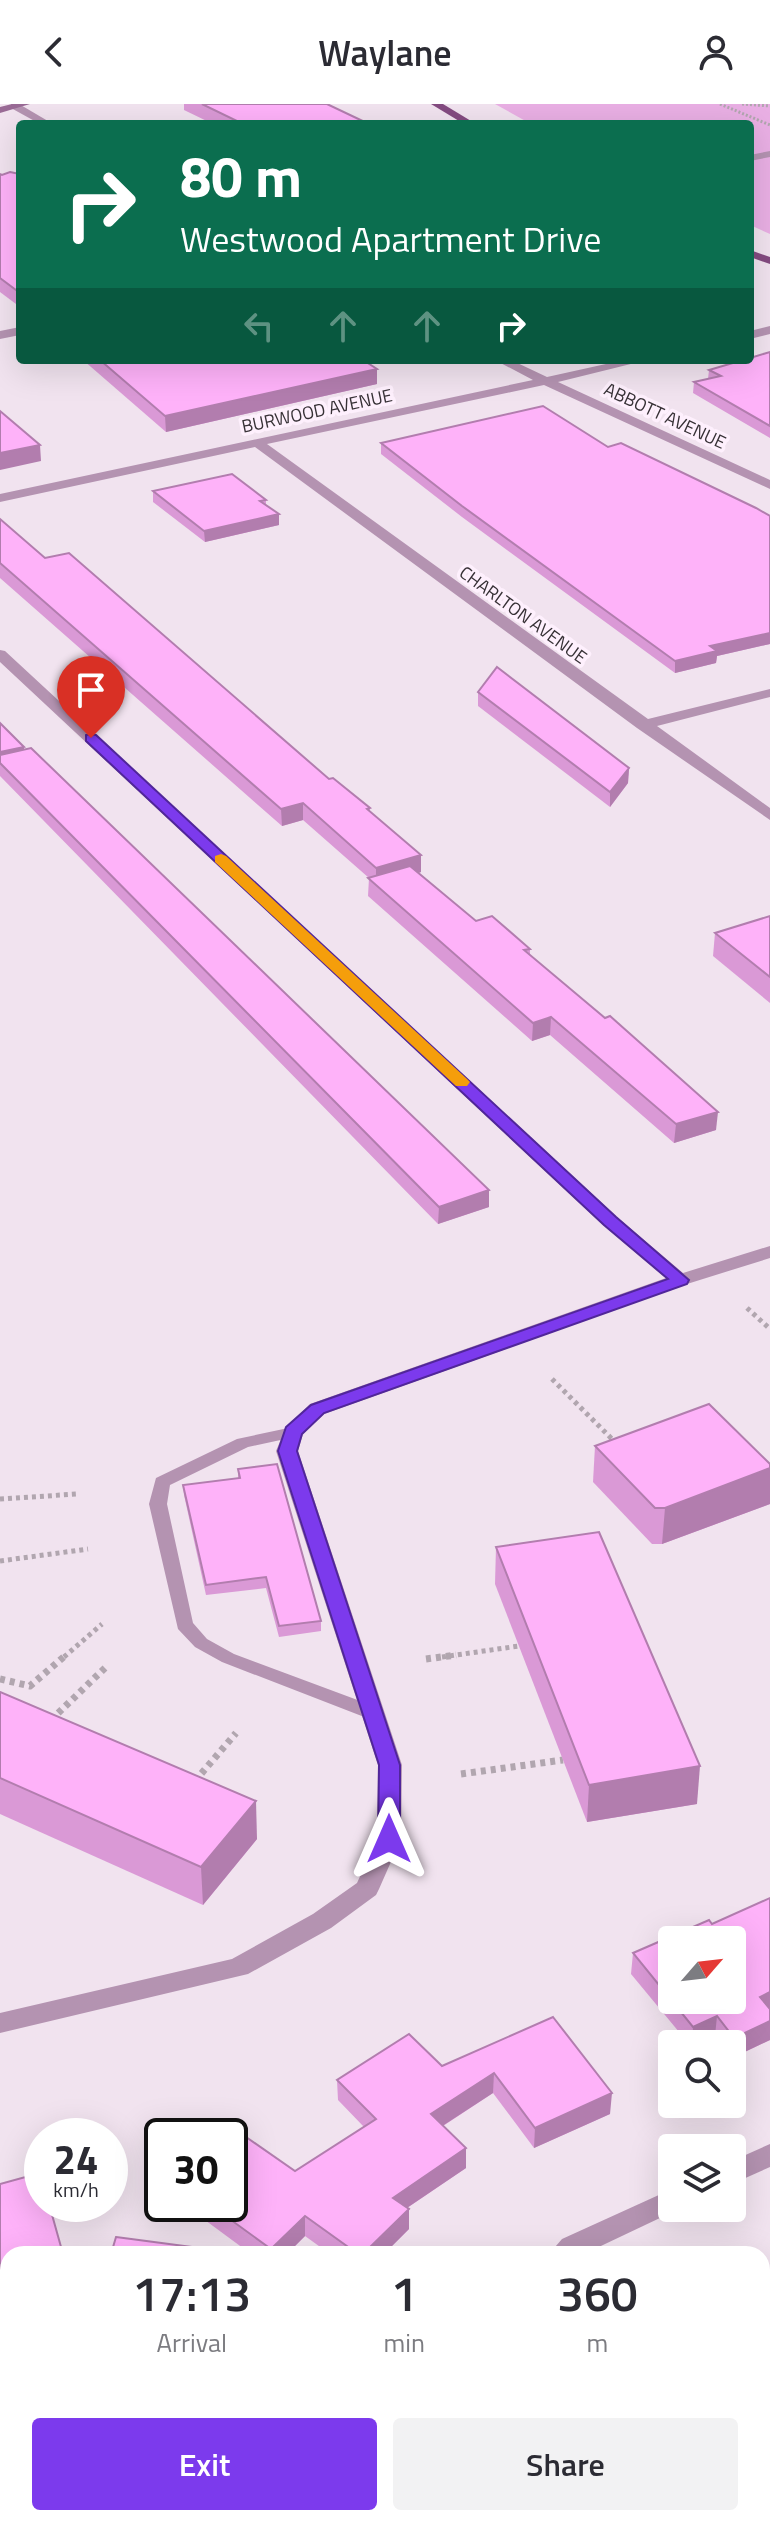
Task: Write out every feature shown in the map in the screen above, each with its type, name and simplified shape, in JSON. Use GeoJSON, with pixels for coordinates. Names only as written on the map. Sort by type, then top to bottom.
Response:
{"type":"FeatureCollection","features":[{"type":"Feature","properties":{"kind":"main road"},"geometry":{"type":"LineString","coordinates":[[436,104],[464,120]]}},
{"type":"Feature","properties":{"kind":"main road"},"geometry":{"type":"LineString","coordinates":[[0,110],[17,105]]}},
{"type":"Feature","properties":{"kind":"street"},"geometry":{"type":"LineString","coordinates":[[17,105],[41,120]]}},
{"type":"Feature","properties":{"kind":"street"},"geometry":{"type":"LineString","coordinates":[[0,323],[11,333]]}},
{"type":"Feature","properties":{"kind":"street","name":"ABBOTT AVENUE"},"geometry":{"type":"LineString","coordinates":[[510,364],[770,485]]}},
{"type":"Feature","properties":{"kind":"street","name":"BURWOOD AVENUE"},"geometry":{"type":"LineString","coordinates":[[0,498],[624,364]]}},
{"type":"Feature","properties":{"kind":"street","name":"CHARLTON AVENUE"},"geometry":{"type":"LineString","coordinates":[[256,442],[770,815]]}},
{"type":"Feature","properties":{"kind":"street"},"geometry":{"type":"LineString","coordinates":[[0,654],[610,1221],[680,1280]]}},
{"type":"Feature","properties":{"kind":"street"},"geometry":{"type":"LineString","coordinates":[[642,725],[770,693]]}},
{"type":"Feature","properties":{"kind":"street"},"geometry":{"type":"LineString","coordinates":[[0,2023],[239,1967],[322,1921],[367,1889],[389,1839],[390,1765],[287,1451],[293,1432],[317,1409],[680,1280],[770,1252]]}},
{"type":"Feature","properties":{"kind":"street"},"geometry":{"type":"LineString","coordinates":[[746,2166],[770,2155]]}},
{"type":"Feature","properties":{"kind":"street"},"geometry":{"type":"LineString","coordinates":[[574,2246],[658,2207]]}},
{"type":"Feature","properties":{"kind":"lane"},"geometry":{"type":"LineString","coordinates":[[293,1432],[243,1443],[162,1482],[158,1504],[184,1625],[201,1643],[228,1658],[372,1713]]}},
{"type":"Feature","properties":{"kind":"path"},"geometry":{"type":"LineString","coordinates":[[720,104],[770,125]]}},
{"type":"Feature","properties":{"kind":"path"},"geometry":{"type":"LineString","coordinates":[[742,104],[770,106]]}},
{"type":"Feature","properties":{"kind":"path"},"geometry":{"type":"LineString","coordinates":[[747,1308],[770,1329]]}},
{"type":"Feature","properties":{"kind":"path"},"geometry":{"type":"LineString","coordinates":[[552,1379],[619,1446]]}},
{"type":"Feature","properties":{"kind":"path"},"geometry":{"type":"LineString","coordinates":[[0,1499],[77,1494]]}},
{"type":"Feature","properties":{"kind":"path"},"geometry":{"type":"LineString","coordinates":[[0,1561],[88,1549]]}},
{"type":"Feature","properties":{"kind":"path"},"geometry":{"type":"LineString","coordinates":[[0,1679],[30,1686],[102,1624]]}},
{"type":"Feature","properties":{"kind":"path"},"geometry":{"type":"LineString","coordinates":[[426,1659],[519,1646]]}},
{"type":"Feature","properties":{"kind":"path"},"geometry":{"type":"LineString","coordinates":[[41,1730],[108,1665]]}},
{"type":"Feature","properties":{"kind":"path"},"geometry":{"type":"LineString","coordinates":[[185,1792],[236,1733]]}},
{"type":"Feature","properties":{"kind":"path"},"geometry":{"type":"LineString","coordinates":[[461,1774],[563,1760]]}},
{"type":"Feature","properties":{"kind":"shaded area"},"geometry":{"type":"Polygon","coordinates":[[[495,104],[770,104],[770,234],[754,227],[754,120],[524,120],[495,104]]]}},
{"type":"Feature","properties":{"kind":"building"},"geometry":{"type":"Polygon","coordinates":[[[202,104],[327,104],[361,120],[235,120],[202,104]]]}},
{"type":"Feature","properties":{"kind":"building"},"geometry":{"type":"Polygon","coordinates":[[[16,173],[16,290],[0,278],[2,175],[16,173]]]}},
{"type":"Feature","properties":{"kind":"building"},"geometry":{"type":"Polygon","coordinates":[[[770,352],[770,426],[694,382],[721,376],[709,370],[729,364],[754,364],[754,357],[770,352]]]}},
{"type":"Feature","properties":{"kind":"building"},"geometry":{"type":"Polygon","coordinates":[[[105,364],[369,364],[377,369],[165,416],[105,364]]]}},
{"type":"Feature","properties":{"kind":"building"},"geometry":{"type":"Polygon","coordinates":[[[543,406],[608,447],[621,443],[770,516],[770,633],[710,646],[717,651],[675,661],[381,443],[543,406]]]}},
{"type":"Feature","properties":{"kind":"building"},"geometry":{"type":"Polygon","coordinates":[[[0,411],[40,445],[0,453],[0,411]]]}},
{"type":"Feature","properties":{"kind":"building"},"geometry":{"type":"Polygon","coordinates":[[[232,474],[266,500],[260,501],[279,514],[204,531],[153,491],[232,474]]]}},
{"type":"Feature","properties":{"kind":"building"},"geometry":{"type":"Polygon","coordinates":[[[0,519],[45,558],[69,553],[329,779],[333,778],[370,808],[367,809],[421,855],[376,868],[303,803],[281,809],[0,563],[0,519]]]}},
{"type":"Feature","properties":{"kind":"building"},"geometry":{"type":"Polygon","coordinates":[[[497,667],[629,768],[610,792],[478,692],[497,667]]]}},
{"type":"Feature","properties":{"kind":"building"},"geometry":{"type":"Polygon","coordinates":[[[0,723],[24,747],[0,752],[0,723]]]}},
{"type":"Feature","properties":{"kind":"building"},"geometry":{"type":"Polygon","coordinates":[[[31,748],[489,1190],[439,1207],[0,763],[0,755],[31,748]]]}},
{"type":"Feature","properties":{"kind":"building"},"geometry":{"type":"Polygon","coordinates":[[[410,866],[476,921],[492,916],[530,949],[524,950],[605,1018],[610,1016],[718,1112],[676,1124],[551,1017],[533,1023],[368,878],[410,866]]]}},
{"type":"Feature","properties":{"kind":"building"},"geometry":{"type":"Polygon","coordinates":[[[770,916],[770,977],[715,933],[770,916]]]}},
{"type":"Feature","properties":{"kind":"building"},"geometry":{"type":"Polygon","coordinates":[[[709,1404],[770,1464],[770,1468],[665,1508],[655,1508],[595,1446],[709,1404]]]}},
{"type":"Feature","properties":{"kind":"building"},"geometry":{"type":"Polygon","coordinates":[[[277,1464],[321,1621],[279,1626],[266,1577],[206,1585],[183,1485],[240,1478],[238,1469],[277,1464]]]}},
{"type":"Feature","properties":{"kind":"building"},"geometry":{"type":"Polygon","coordinates":[[[599,1532],[700,1766],[589,1785],[496,1547],[599,1532]]]}},
{"type":"Feature","properties":{"kind":"building"},"geometry":{"type":"Polygon","coordinates":[[[0,1692],[256,1801],[201,1867],[0,1778],[0,1692]]]}},
{"type":"Feature","properties":{"kind":"building"},"geometry":{"type":"Polygon","coordinates":[[[770,1898],[770,1992],[760,1997],[770,2009],[770,2021],[746,2032],[728,2030],[717,2016],[693,2027],[682,2014],[746,2014],[746,1926],[695,1926],[709,1920],[712,1924],[770,1898]]]}},
{"type":"Feature","properties":{"kind":"building"},"geometry":{"type":"Polygon","coordinates":[[[658,1942],[658,1984],[633,1953],[658,1942]]]}},
{"type":"Feature","properties":{"kind":"building"},"geometry":{"type":"Polygon","coordinates":[[[553,2017],[612,2093],[535,2128],[494,2073],[431,2114],[466,2148],[393,2198],[409,2209],[371,2246],[347,2246],[305,2216],[274,2246],[267,2246],[234,2222],[248,2222],[248,2138],[295,2171],[376,2119],[337,2080],[409,2034],[442,2066],[553,2017]]]}},
{"type":"Feature","properties":{"kind":"building"},"geometry":{"type":"Polygon","coordinates":[[[24,2177],[24,2222],[54,2222],[61,2246],[0,2246],[0,2184],[24,2177]]]}},
{"type":"Feature","properties":{"kind":"building"},"geometry":{"type":"Polygon","coordinates":[[[116,2237],[184,2246],[113,2246],[116,2237]]]}},
{"type":"Feature","properties":{"kind":"slow traffic"},"geometry":{"type":"LineString","coordinates":[[221,859],[462,1082]]}},
{"type":"Feature","properties":{"kind":"route"},"geometry":{"type":"LineString","coordinates":[[91,738],[610,1221],[680,1280],[317,1409],[293,1432],[287,1451],[390,1765],[389,1839]]}}]}
